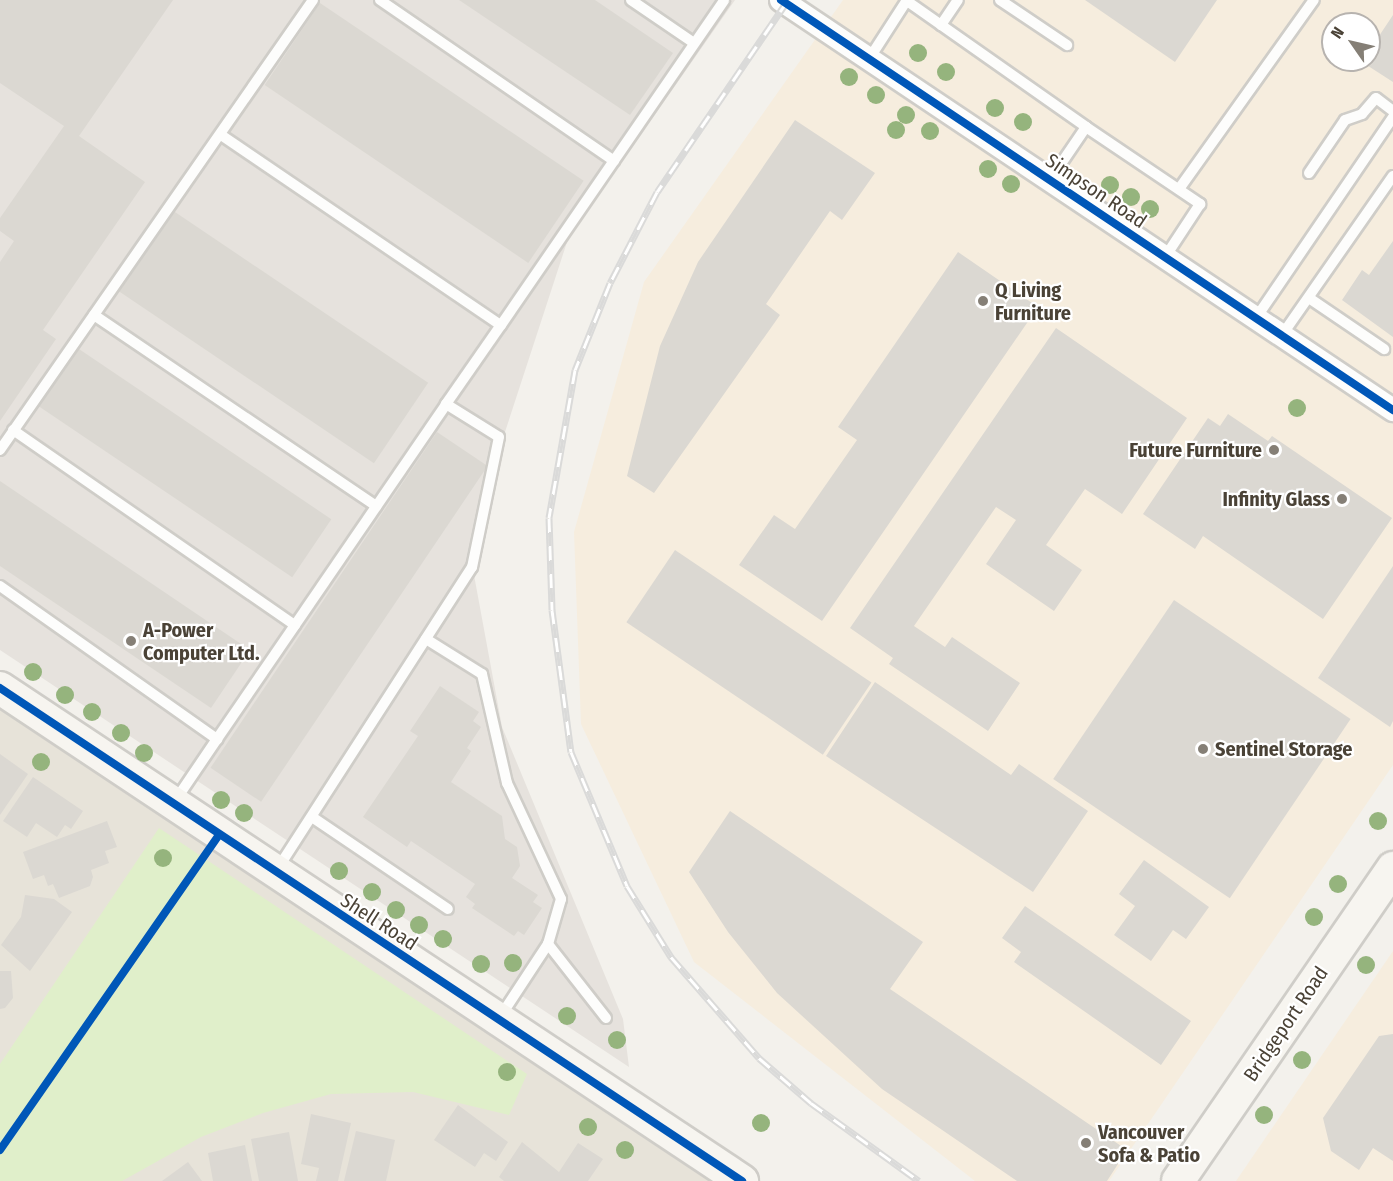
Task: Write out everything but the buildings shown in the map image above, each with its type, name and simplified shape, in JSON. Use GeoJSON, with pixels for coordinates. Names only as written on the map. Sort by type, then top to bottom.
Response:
{"type":"FeatureCollection","features":[{"type":"Feature","properties":{"kind":"street","name":"Simpson Road"},"geometry":{"type":"LineString","coordinates":[[781,0],[1393,410]]}},
{"type":"Feature","properties":{"kind":"street","name":"Shell Road"},"geometry":{"type":"LineString","coordinates":[[0,688],[275,873],[742,1181]]}},
{"type":"Feature","properties":{"kind":"street","name":"Bridgeport Road"},"geometry":{"type":"LineString","coordinates":[[1178,1181],[1393,868]]}},
{"type":"Feature","properties":{"kind":"lane"},"geometry":{"type":"LineString","coordinates":[[0,450],[313,0]]}},
{"type":"Feature","properties":{"kind":"lane"},"geometry":{"type":"LineString","coordinates":[[380,0],[614,161]]}},
{"type":"Feature","properties":{"kind":"lane"},"geometry":{"type":"LineString","coordinates":[[631,0],[694,43]]}},
{"type":"Feature","properties":{"kind":"lane"},"geometry":{"type":"LineString","coordinates":[[173,805],[724,0]]}},
{"type":"Feature","properties":{"kind":"lane"},"geometry":{"type":"LineString","coordinates":[[869,59],[907,0],[1086,127],[1200,204],[1165,257]]}},
{"type":"Feature","properties":{"kind":"lane"},"geometry":{"type":"LineString","coordinates":[[941,25],[958,0]]}},
{"type":"Feature","properties":{"kind":"lane"},"geometry":{"type":"LineString","coordinates":[[1000,0],[1067,45]]}},
{"type":"Feature","properties":{"kind":"lane"},"geometry":{"type":"LineString","coordinates":[[1179,189],[1314,0]]}},
{"type":"Feature","properties":{"kind":"lane"},"geometry":{"type":"LineString","coordinates":[[1309,173],[1345,120],[1362,114],[1376,98],[1393,111]]}},
{"type":"Feature","properties":{"kind":"lane"},"geometry":{"type":"LineString","coordinates":[[1257,318],[1393,117]]}},
{"type":"Feature","properties":{"kind":"lane"},"geometry":{"type":"LineString","coordinates":[[1050,180],[1086,127]]}},
{"type":"Feature","properties":{"kind":"lane"},"geometry":{"type":"LineString","coordinates":[[221,135],[501,325]]}},
{"type":"Feature","properties":{"kind":"lane"},"geometry":{"type":"LineString","coordinates":[[1282,335],[1393,176]]}},
{"type":"Feature","properties":{"kind":"lane"},"geometry":{"type":"LineString","coordinates":[[1309,298],[1384,349]]}},
{"type":"Feature","properties":{"kind":"lane"},"geometry":{"type":"LineString","coordinates":[[94,315],[376,506]]}},
{"type":"Feature","properties":{"kind":"lane"},"geometry":{"type":"LineString","coordinates":[[275,873],[472,567],[499,437],[446,404]]}},
{"type":"Feature","properties":{"kind":"lane"},"geometry":{"type":"LineString","coordinates":[[13,430],[295,626]]}},
{"type":"Feature","properties":{"kind":"lane"},"geometry":{"type":"LineString","coordinates":[[0,586],[217,739]]}},
{"type":"Feature","properties":{"kind":"lane"},"geometry":{"type":"LineString","coordinates":[[426,639],[482,674],[507,783],[561,899],[548,944],[498,1020]]}},
{"type":"Feature","properties":{"kind":"lane"},"geometry":{"type":"LineString","coordinates":[[312,817],[448,909]]}},
{"type":"Feature","properties":{"kind":"lane"},"geometry":{"type":"LineString","coordinates":[[548,944],[606,1018]]}},
{"type":"Feature","properties":{"kind":"shaded area"},"geometry":{"type":"Polygon","coordinates":[[[0,0],[735,0],[568,239],[505,432],[474,575],[502,727],[623,1019],[629,1067],[0,650],[0,0]]]}},
{"type":"Feature","properties":{"kind":"shaded area"},"geometry":{"type":"Polygon","coordinates":[[[843,0],[1393,0],[1393,765],[1109,1181],[975,1181],[694,962],[581,724],[574,532],[644,282],[843,0]]]}},
{"type":"Feature","properties":{"kind":"shaded area"},"geometry":{"type":"Polygon","coordinates":[[[0,688],[742,1181],[0,1181],[0,688]]]}},
{"type":"Feature","properties":{"kind":"shaded area"},"geometry":{"type":"Polygon","coordinates":[[[1393,951],[1393,1181],[1236,1181],[1393,951]]]}},
{"type":"Feature","properties":{"kind":"green space"},"geometry":{"type":"Polygon","coordinates":[[[159,828],[527,1074],[509,1115],[413,1092],[331,1094],[263,1113],[201,1137],[122,1181],[0,1181],[0,1064],[159,828]]]}},
{"type":"Feature","properties":{"kind":"railway"},"geometry":{"type":"LineString","coordinates":[[788,0],[657,192],[610,283],[575,370],[549,518],[552,610],[571,752],[627,886],[671,957],[759,1058],[811,1103],[919,1181]]}},
{"type":"Feature","properties":{"kind":"cycle path"},"geometry":{"type":"LineString","coordinates":[[781,0],[1393,410]]}},
{"type":"Feature","properties":{"kind":"cycle path"},"geometry":{"type":"LineString","coordinates":[[0,688],[742,1181]]}},
{"type":"Feature","properties":{"kind":"cycle path"},"geometry":{"type":"LineString","coordinates":[[0,1150],[218,836]]}},
{"type":"Feature","properties":{"kind":"place","name":"Q Living Furniture"},"geometry":{"type":"Point","coordinates":[983,301]}},
{"type":"Feature","properties":{"kind":"place","name":"Future Furniture"},"geometry":{"type":"Point","coordinates":[1274,450]}},
{"type":"Feature","properties":{"kind":"place","name":"Infinity Glass"},"geometry":{"type":"Point","coordinates":[1342,499]}},
{"type":"Feature","properties":{"kind":"place","name":"A-Power Computer Ltd."},"geometry":{"type":"Point","coordinates":[131,641]}},
{"type":"Feature","properties":{"kind":"place","name":"Sentinel Storage"},"geometry":{"type":"Point","coordinates":[1203,749]}},
{"type":"Feature","properties":{"kind":"place","name":"Vancouver Sofa & Patio"},"geometry":{"type":"Point","coordinates":[1086,1143]}}]}
